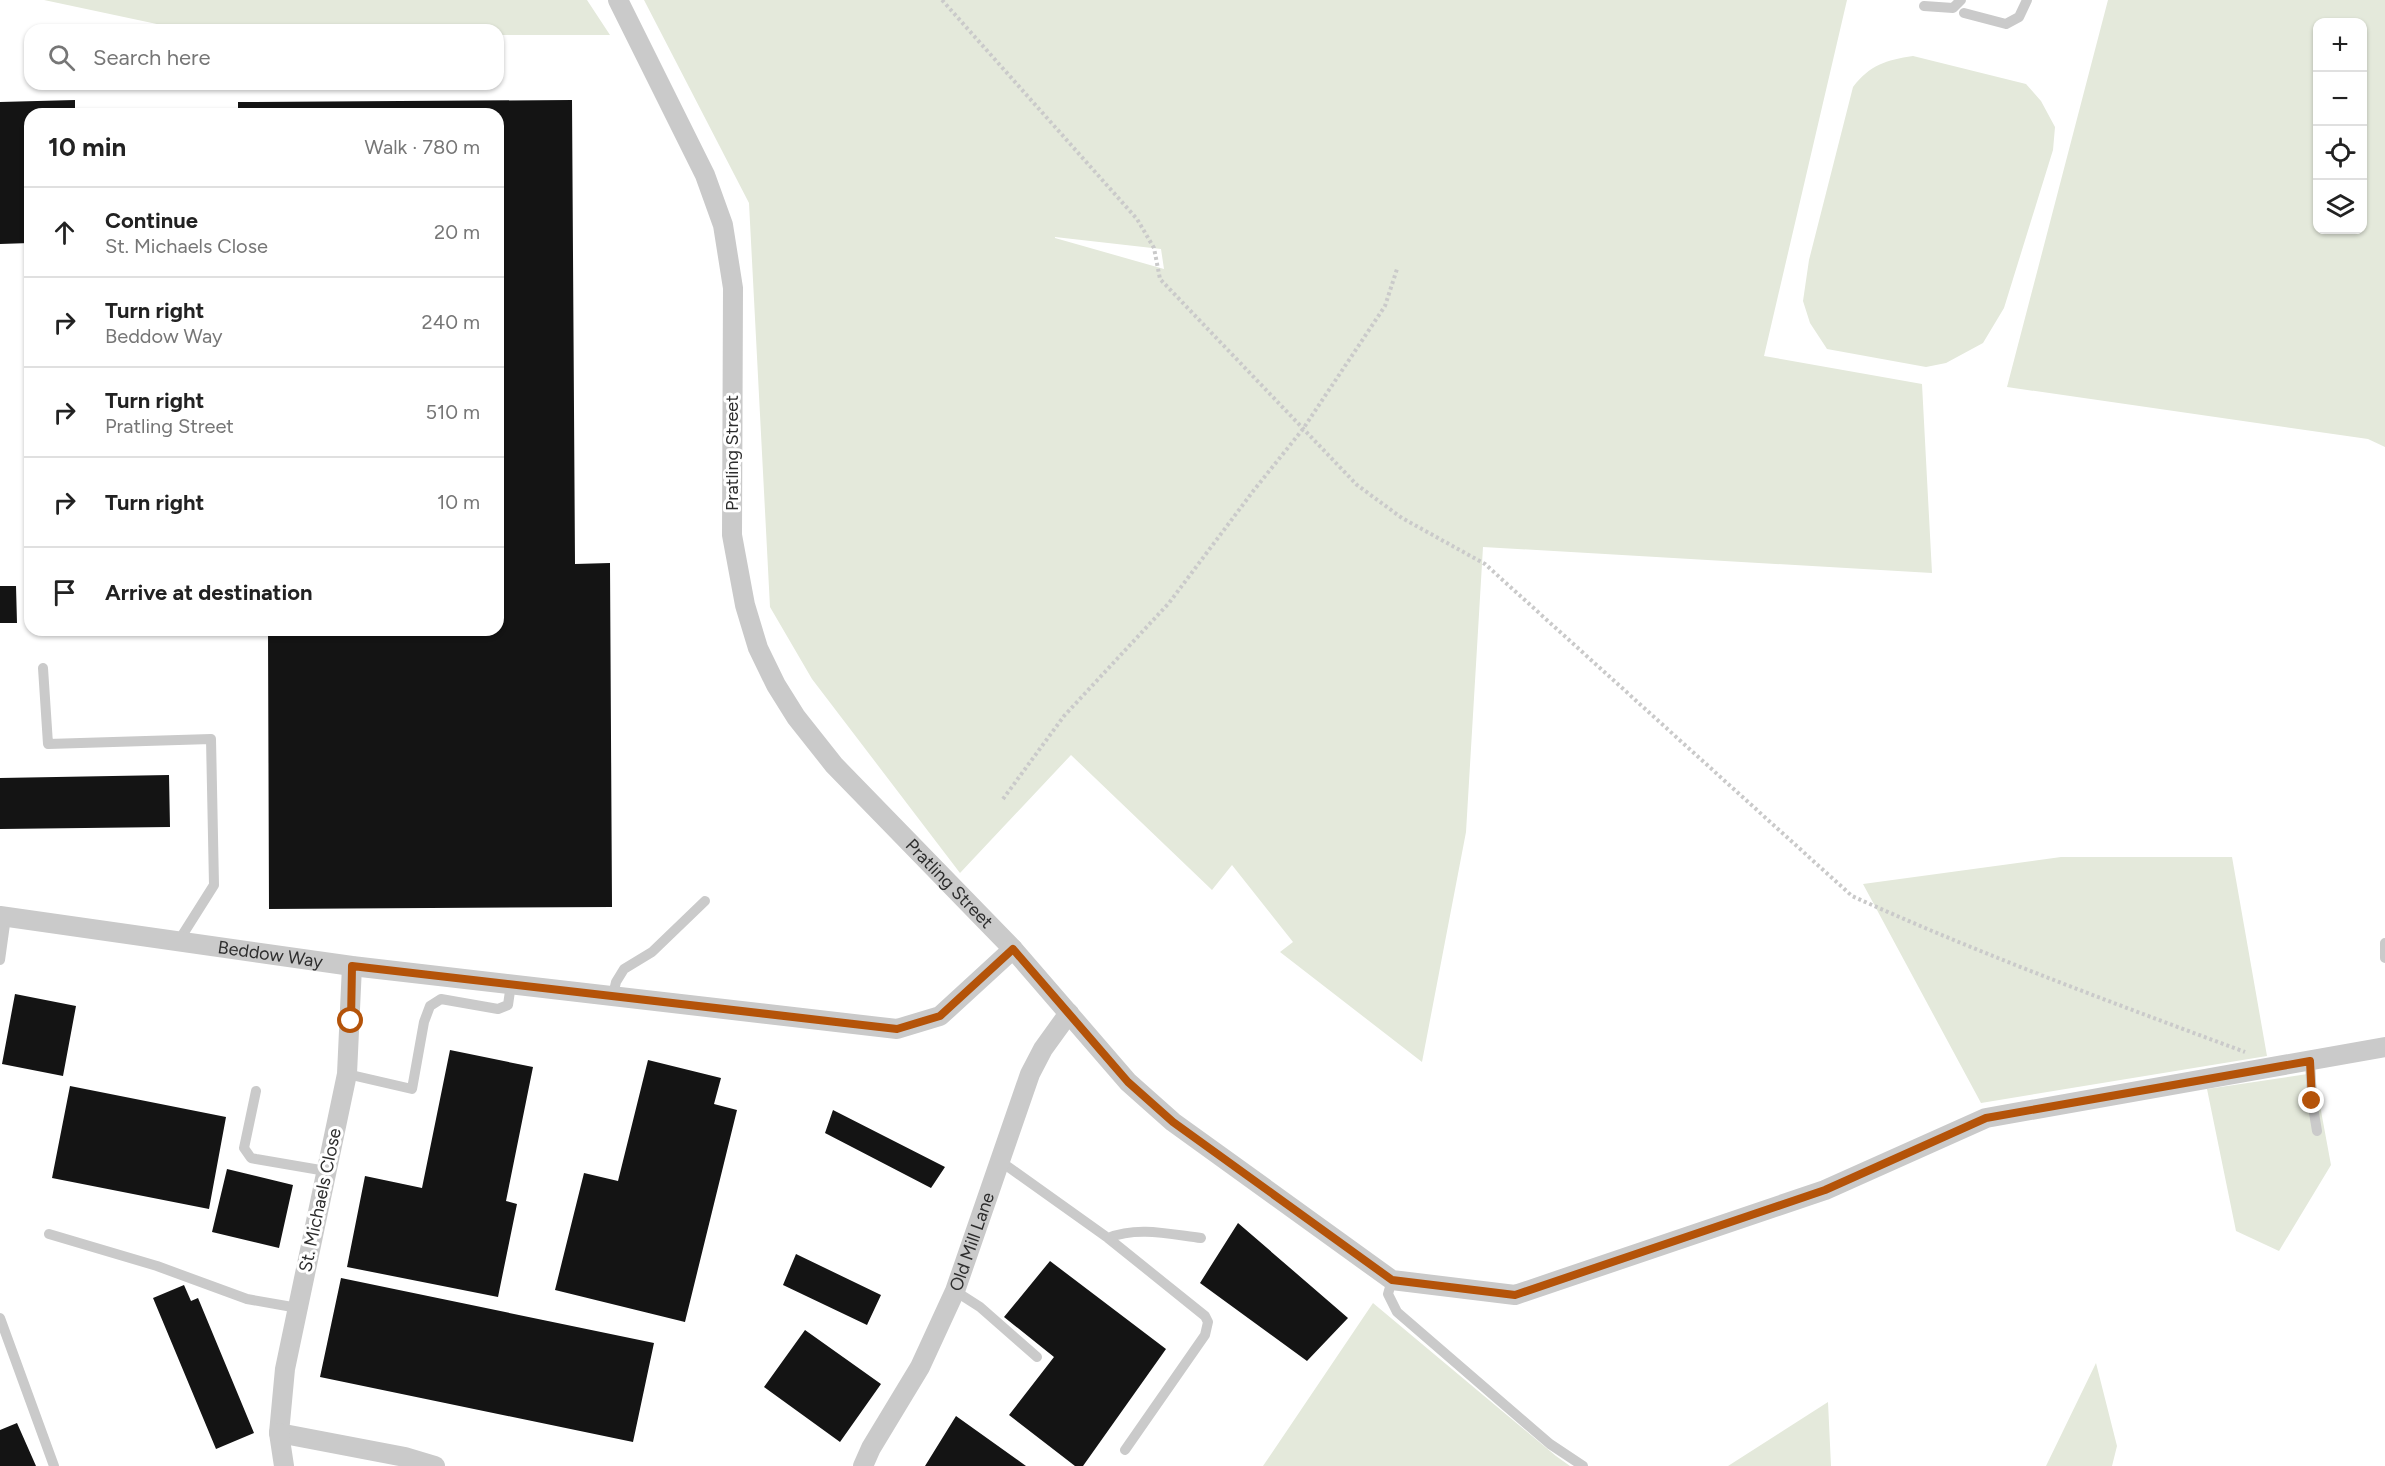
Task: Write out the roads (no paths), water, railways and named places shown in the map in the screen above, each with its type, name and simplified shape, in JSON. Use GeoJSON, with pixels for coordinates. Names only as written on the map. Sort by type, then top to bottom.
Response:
{"type":"FeatureCollection","features":[{"type":"Feature","properties":{"kind":"street","name":"Pratling Street"},"geometry":{"type":"LineString","coordinates":[[618,0],[705,175],[723,225],[733,288],[732,535],[736,570],[759,648],[776,685],[814,742],[1013,949],[1128,1082],[1173,1122],[1392,1280],[1515,1295],[1825,1190],[1986,1118],[2385,1047]]}},
{"type":"Feature","properties":{"kind":"street","name":"Beddow Way"},"geometry":{"type":"LineString","coordinates":[[3,916],[352,966],[897,1029],[940,1016],[1013,949]]}},
{"type":"Feature","properties":{"kind":"street","name":"St. Michaels Close"},"geometry":{"type":"LineString","coordinates":[[284,1466],[279,1433],[285,1369],[347,1074],[352,966]]}},
{"type":"Feature","properties":{"kind":"street","name":"Old Mill Lane"},"geometry":{"type":"LineString","coordinates":[[863,1466],[871,1448],[920,1367],[955,1291],[1015,1111],[1030,1074],[1043,1049],[1069,1013]]}},
{"type":"Feature","properties":{"kind":"street"},"geometry":{"type":"LineString","coordinates":[[279,1433],[405,1456],[435,1466]]}},
{"type":"Feature","properties":{"kind":"lane"},"geometry":{"type":"LineString","coordinates":[[1924,6],[1953,8],[1961,0]]}},
{"type":"Feature","properties":{"kind":"lane"},"geometry":{"type":"LineString","coordinates":[[1964,13],[2006,24],[2019,17],[2027,0]]}},
{"type":"Feature","properties":{"kind":"lane"},"geometry":{"type":"LineString","coordinates":[[43,668],[48,744],[211,739],[214,885],[178,942]]}},
{"type":"Feature","properties":{"kind":"lane"},"geometry":{"type":"LineString","coordinates":[[613,996],[616,982],[624,969],[652,952],[705,902]]}},
{"type":"Feature","properties":{"kind":"lane"},"geometry":{"type":"LineString","coordinates":[[0,960],[3,916]]}},
{"type":"Feature","properties":{"kind":"lane"},"geometry":{"type":"LineString","coordinates":[[2385,943],[2385,958]]}},
{"type":"Feature","properties":{"kind":"lane"},"geometry":{"type":"LineString","coordinates":[[347,1074],[412,1089],[424,1022],[430,1006],[441,999],[498,1009],[508,1005],[511,984]]}},
{"type":"Feature","properties":{"kind":"lane"},"geometry":{"type":"LineString","coordinates":[[2310,1061],[2312,1101],[2317,1131]]}},
{"type":"Feature","properties":{"kind":"lane"},"geometry":{"type":"LineString","coordinates":[[255,1091],[244,1148],[247,1154],[256,1159],[326,1171]]}},
{"type":"Feature","properties":{"kind":"lane"},"geometry":{"type":"LineString","coordinates":[[1000,1161],[1108,1238],[1205,1316],[1208,1322],[1205,1335],[1125,1450]]}},
{"type":"Feature","properties":{"kind":"lane"},"geometry":{"type":"LineString","coordinates":[[1108,1238],[1137,1230],[1201,1238]]}},
{"type":"Feature","properties":{"kind":"lane"},"geometry":{"type":"LineString","coordinates":[[49,1234],[157,1266],[247,1299],[298,1308]]}},
{"type":"Feature","properties":{"kind":"lane"},"geometry":{"type":"LineString","coordinates":[[1392,1280],[1388,1294],[1397,1312],[1550,1444],[1583,1466]]}},
{"type":"Feature","properties":{"kind":"lane"},"geometry":{"type":"LineString","coordinates":[[955,1291],[980,1307],[1037,1357]]}},
{"type":"Feature","properties":{"kind":"lane"},"geometry":{"type":"LineString","coordinates":[[0,1318],[54,1466]]}}]}
